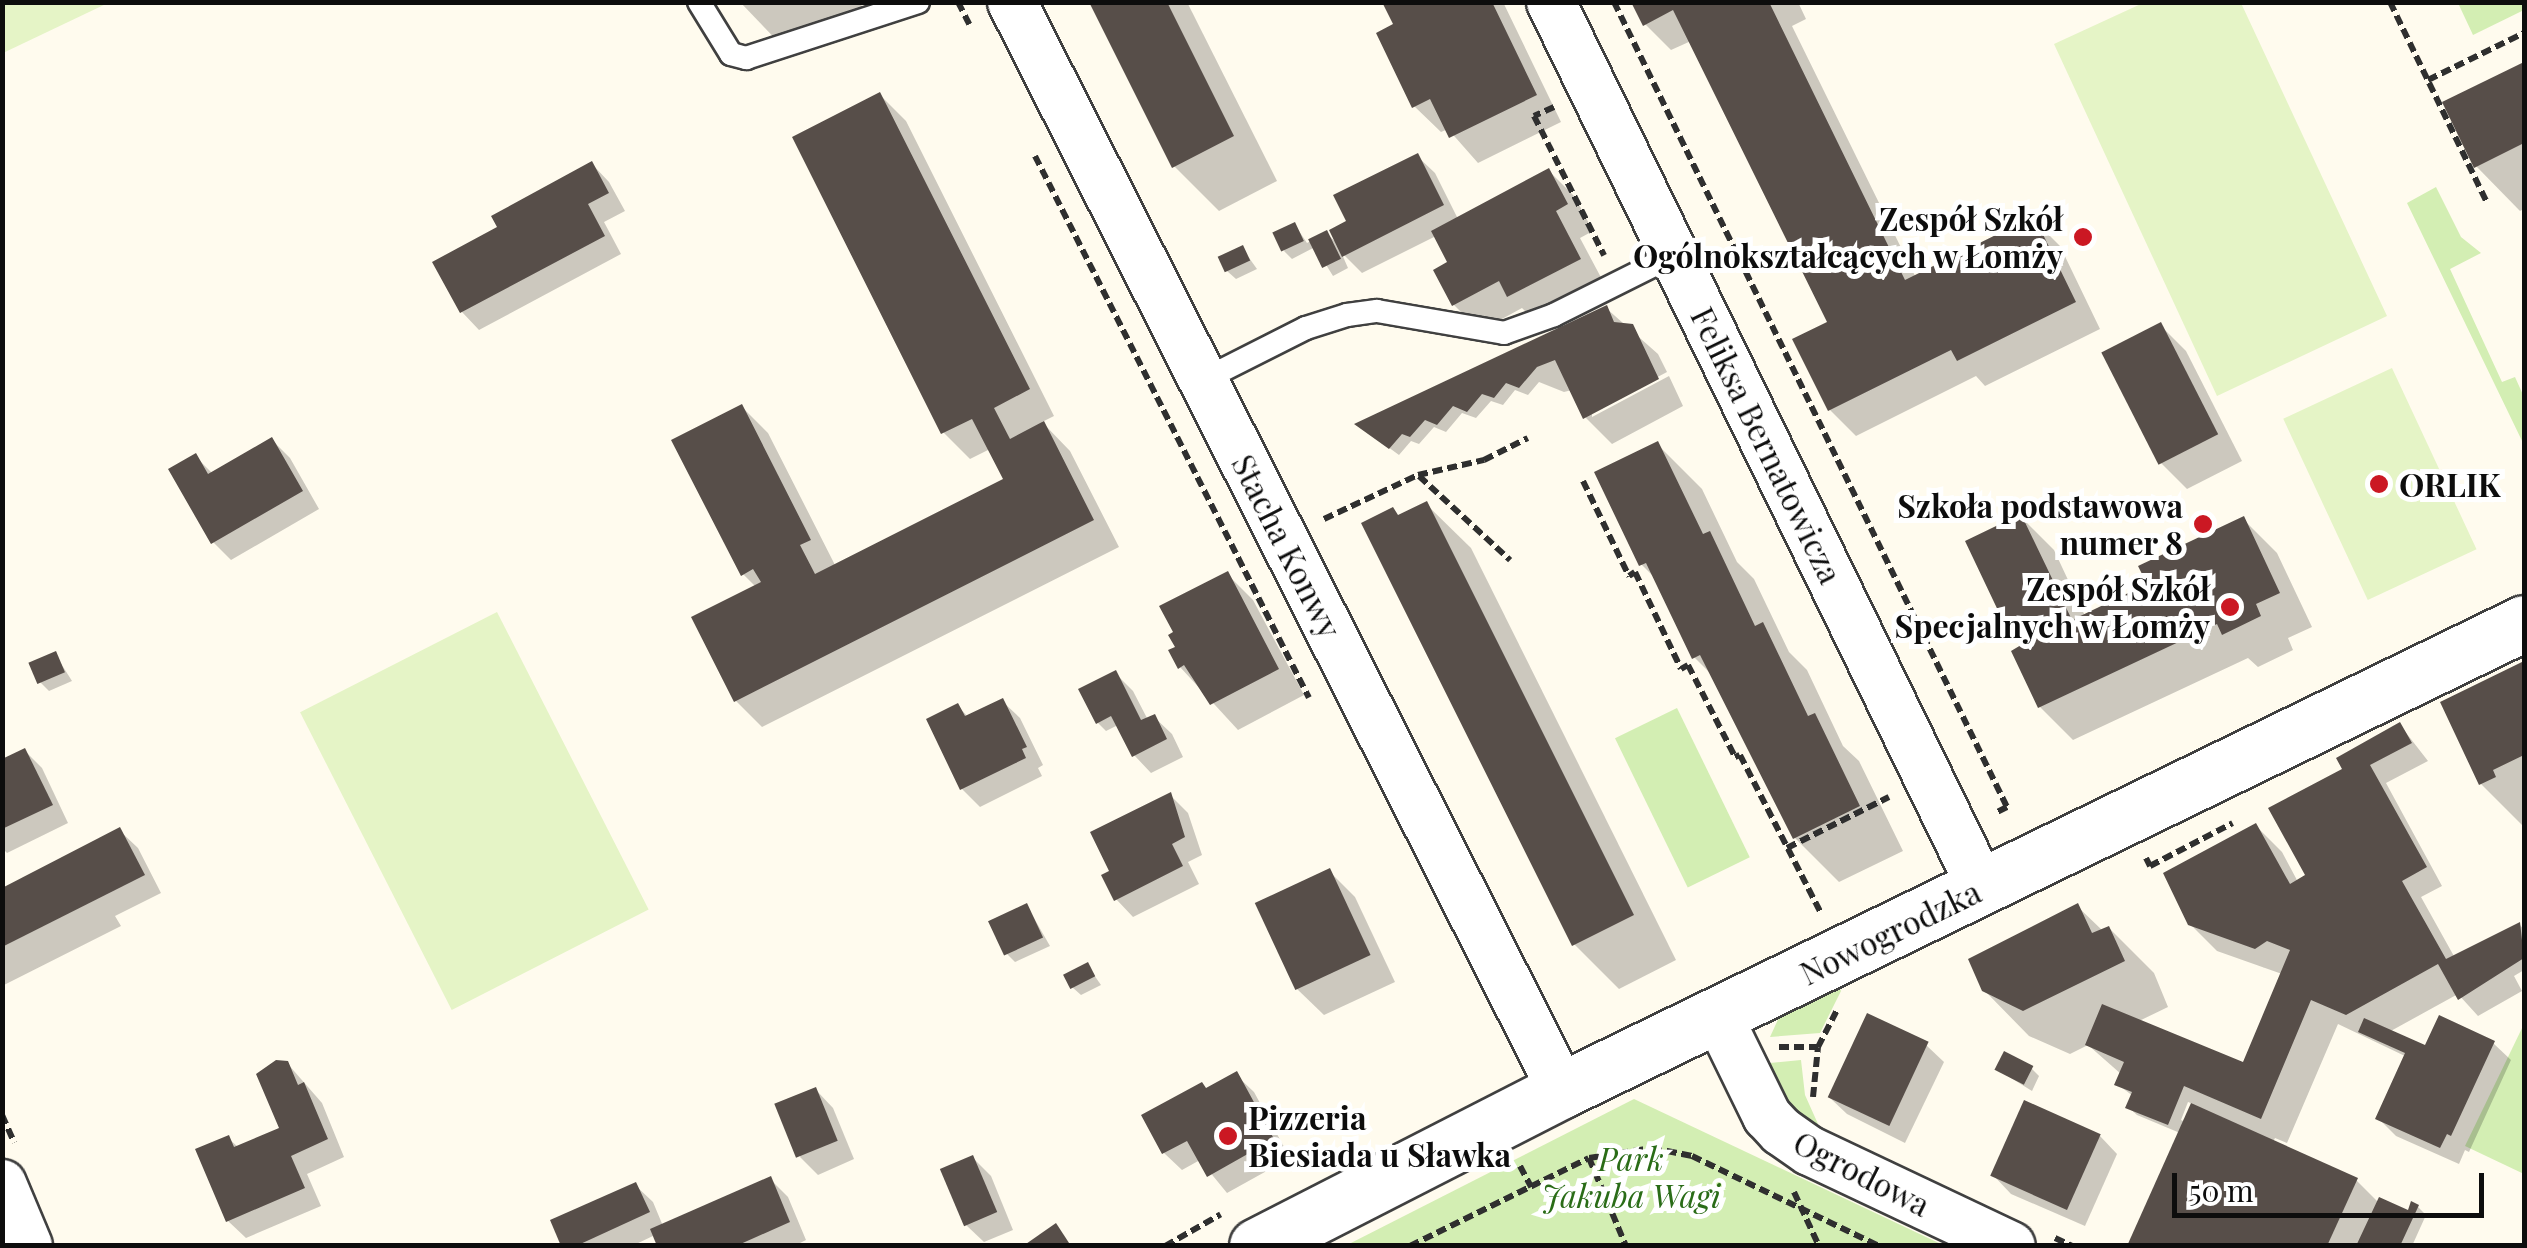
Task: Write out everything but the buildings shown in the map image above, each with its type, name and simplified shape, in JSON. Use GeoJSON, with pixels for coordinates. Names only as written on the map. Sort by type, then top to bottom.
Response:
{"type":"FeatureCollection","features":[{"type":"Feature","properties":{"kind":"street","name":"Stacha Konwy"},"geometry":{"type":"LineString","coordinates":[[1012,2],[1562,1090]]}},
{"type":"Feature","properties":{"kind":"street","name":"Feliksa Bernatowicza"},"geometry":{"type":"LineString","coordinates":[[1552,2],[1982,888]]}},
{"type":"Feature","properties":{"kind":"street","name":"Nowogrodzka"},"geometry":{"type":"LineString","coordinates":[[1258,1246],[1562,1090],[2524,623]]}},
{"type":"Feature","properties":{"kind":"street","name":"Ogrodowa"},"geometry":{"type":"LineString","coordinates":[[1717,1014],[1767,1116],[1781,1132],[1810,1151],[2032,1241]]}},
{"type":"Feature","properties":{"kind":"street"},"geometry":{"type":"LineString","coordinates":[[2,1184],[28,1246]]}},
{"type":"Feature","properties":{"kind":"lane"},"geometry":{"type":"LineString","coordinates":[[699,2],[731,54],[746,58],[918,2]]}},
{"type":"Feature","properties":{"kind":"lane"},"geometry":{"type":"LineString","coordinates":[[1203,380],[1306,328],[1347,315],[1377,311],[1504,333],[1554,315],[1674,255]]}},
{"type":"Feature","properties":{"kind":"path"},"geometry":{"type":"LineString","coordinates":[[1614,2],[1833,452]]}},
{"type":"Feature","properties":{"kind":"path"},"geometry":{"type":"LineString","coordinates":[[2390,2],[2486,200]]}},
{"type":"Feature","properties":{"kind":"path"},"geometry":{"type":"LineString","coordinates":[[2428,80],[2524,33]]}},
{"type":"Feature","properties":{"kind":"path"},"geometry":{"type":"LineString","coordinates":[[1555,106],[1534,116],[1618,283]]}},
{"type":"Feature","properties":{"kind":"path"},"geometry":{"type":"LineString","coordinates":[[1324,520],[1418,476],[1484,460],[1528,438]]}},
{"type":"Feature","properties":{"kind":"path"},"geometry":{"type":"LineString","coordinates":[[1418,476],[1510,560]]}},
{"type":"Feature","properties":{"kind":"path"},"geometry":{"type":"LineString","coordinates":[[1584,481],[1629,576],[1635,572],[1681,669],[1688,665],[1857,984],[1840,1004],[1818,1047],[1812,1092],[1817,1112]]}},
{"type":"Feature","properties":{"kind":"path"},"geometry":{"type":"LineString","coordinates":[[1319,510],[1332,537]]}},
{"type":"Feature","properties":{"kind":"path"},"geometry":{"type":"LineString","coordinates":[[1884,777],[1900,808]]}},
{"type":"Feature","properties":{"kind":"path"},"geometry":{"type":"LineString","coordinates":[[1787,848],[1893,795]]}},
{"type":"Feature","properties":{"kind":"path"},"geometry":{"type":"LineString","coordinates":[[2140,845],[2150,866],[2248,815]]}},
{"type":"Feature","properties":{"kind":"path"},"geometry":{"type":"LineString","coordinates":[[1410,1246],[1589,1158],[1652,1148],[1692,1156],[1879,1246]]}},
{"type":"Feature","properties":{"kind":"path"},"geometry":{"type":"LineString","coordinates":[[1589,1158],[1626,1246]]}},
{"type":"Feature","properties":{"kind":"path"},"geometry":{"type":"LineString","coordinates":[[1790,1183],[1820,1246]]}},
{"type":"Feature","properties":{"kind":"path"},"geometry":{"type":"LineString","coordinates":[[2032,1241],[2072,1246]]}},
{"type":"Feature","properties":{"kind":"green space"},"geometry":{"type":"Polygon","coordinates":[[[3,2],[108,2],[108,3],[3,53],[3,2]]]}},
{"type":"Feature","properties":{"kind":"green space"},"geometry":{"type":"Polygon","coordinates":[[[2143,3],[2241,3],[2387,316],[2217,396],[2054,44],[2143,3]]]}},
{"type":"Feature","properties":{"kind":"green space"},"geometry":{"type":"Polygon","coordinates":[[[2458,3],[2524,3],[2524,10],[2473,35],[2458,3]]]}},
{"type":"Feature","properties":{"kind":"green space"},"geometry":{"type":"Polygon","coordinates":[[[2436,187],[2461,237],[2481,253],[2450,269],[2502,382],[2515,377],[2524,397],[2524,445],[2407,203],[2436,187]]]}},
{"type":"Feature","properties":{"kind":"green space","name":"ORLIK"},"geometry":{"type":"Polygon","coordinates":[[[2392,368],[2477,549],[2368,600],[2283,419],[2392,368]]]}},
{"type":"Feature","properties":{"kind":"green space"},"geometry":{"type":"Polygon","coordinates":[[[497,612],[649,910],[452,1010],[300,712],[497,612]]]}},
{"type":"Feature","properties":{"kind":"green space"},"geometry":{"type":"Polygon","coordinates":[[[1677,708],[1750,857],[1688,887],[1615,738],[1677,708]]]}},
{"type":"Feature","properties":{"kind":"green space"},"geometry":{"type":"Polygon","coordinates":[[[1837,982],[1841,991],[1820,1033],[1770,1037],[1781,1013],[1837,982]]]}},
{"type":"Feature","properties":{"kind":"green space"},"geometry":{"type":"Polygon","coordinates":[[[2524,1024],[2524,1174],[2465,1146],[2524,1024]]]}},
{"type":"Feature","properties":{"kind":"green space"},"geometry":{"type":"Polygon","coordinates":[[[1801,1060],[1805,1095],[1818,1124],[1815,1132],[1798,1121],[1779,1093],[1770,1063],[1801,1060]]]}},
{"type":"Feature","properties":{"kind":"green space","name":"Park Jakuba Wagi"},"geometry":{"type":"Polygon","coordinates":[[[1634,1099],[1943,1245],[1347,1245],[1634,1099]]]}},
{"type":"Feature","properties":{"kind":"place","name":"Zespół Szkół Ogólnokształcących w Łomży"},"geometry":{"type":"Point","coordinates":[2083,237]}},
{"type":"Feature","properties":{"kind":"place","name":"ORLIK"},"geometry":{"type":"Point","coordinates":[2379,484]}},
{"type":"Feature","properties":{"kind":"place","name":"Szkoła podstawowa numer 8"},"geometry":{"type":"Point","coordinates":[2203,524]}},
{"type":"Feature","properties":{"kind":"place","name":"Zespół Szkół Specjalnych w Łomży"},"geometry":{"type":"Point","coordinates":[2230,607]}},
{"type":"Feature","properties":{"kind":"place","name":"Pizzeria Biesiada u Sławka"},"geometry":{"type":"Point","coordinates":[1228,1136]}}]}
